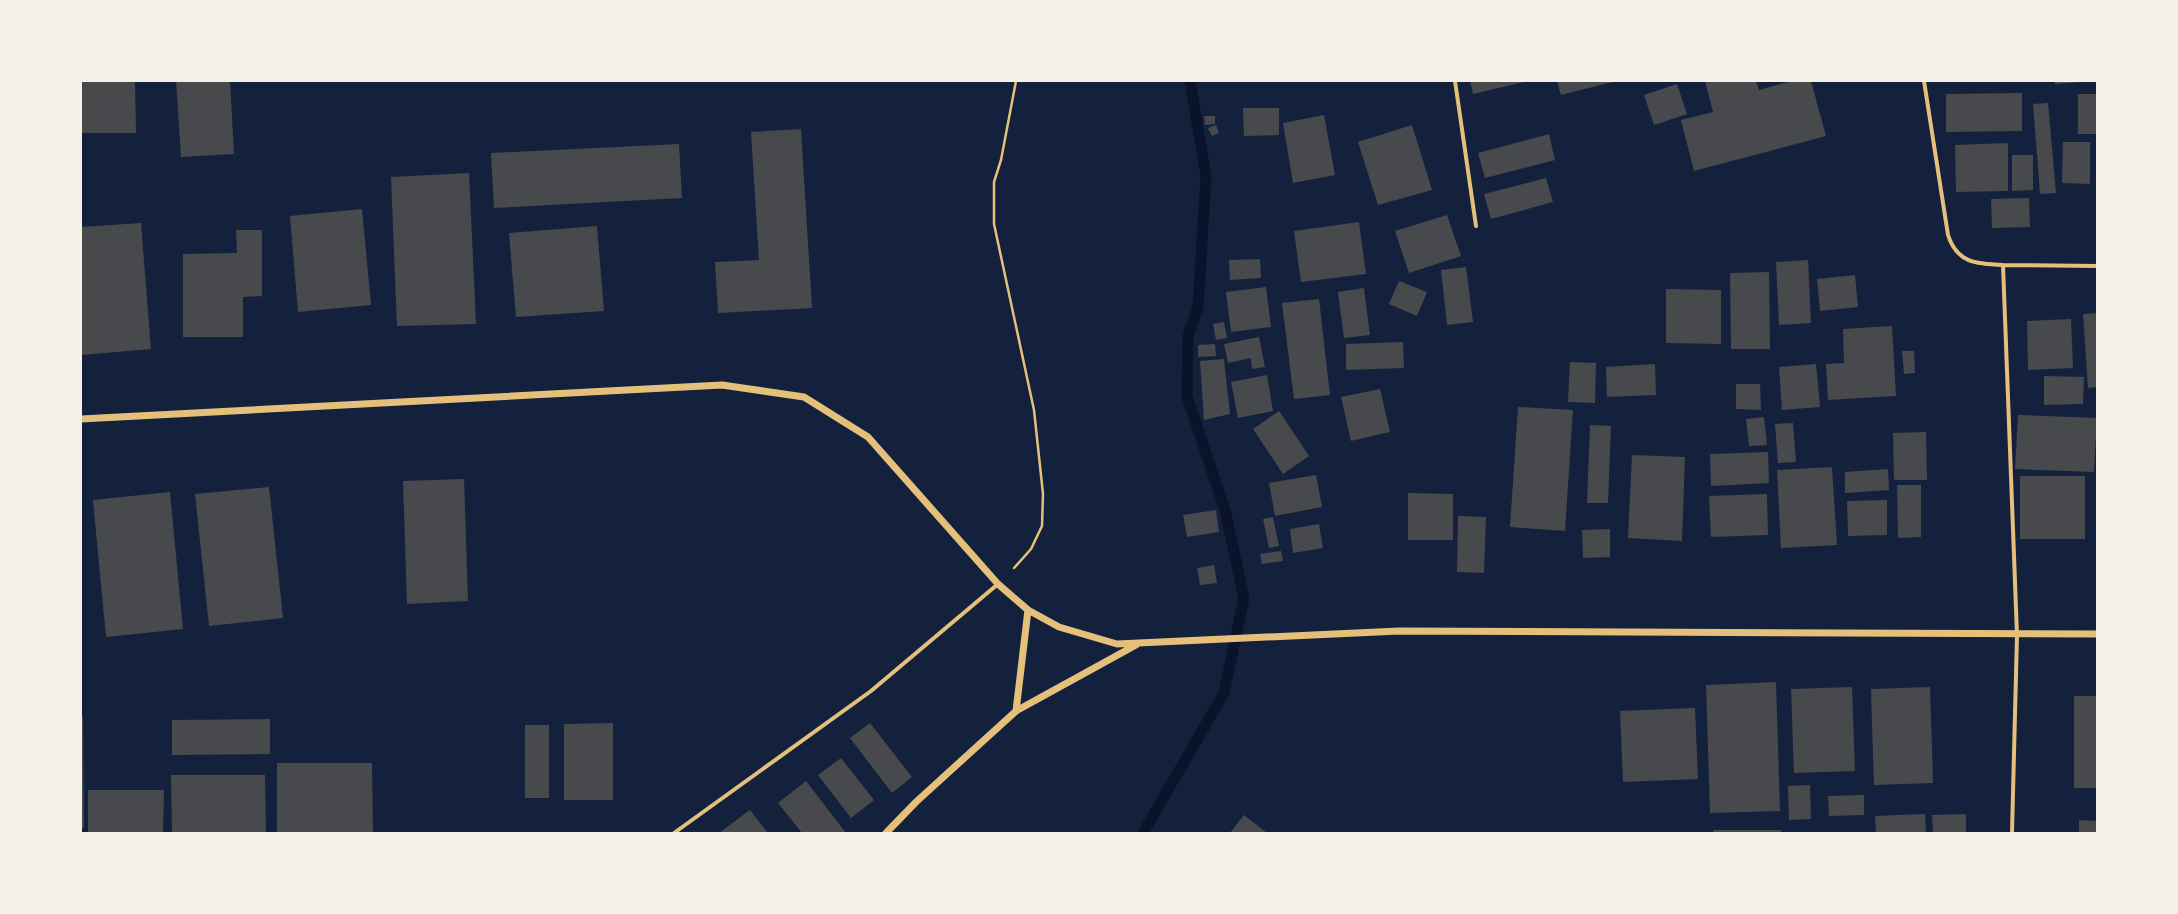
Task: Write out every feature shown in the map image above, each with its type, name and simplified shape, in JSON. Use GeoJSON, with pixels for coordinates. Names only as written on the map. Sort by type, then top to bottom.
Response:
{"type":"FeatureCollection","features":[{"type":"Feature","properties":{"kind":"street"},"geometry":{"type":"LineString","coordinates":[[1455,81],[1476,226]]}},
{"type":"Feature","properties":{"kind":"street"},"geometry":{"type":"LineString","coordinates":[[1924,81],[1948,235],[1952,247],[1963,259],[1985,264],[2003,265],[2097,266]]}},
{"type":"Feature","properties":{"kind":"street"},"geometry":{"type":"LineString","coordinates":[[2003,265],[2017,635],[2012,833]]}},
{"type":"Feature","properties":{"kind":"street"},"geometry":{"type":"LineString","coordinates":[[81,419],[722,385],[804,397],[868,437],[998,584],[1028,610],[1059,628],[1117,644],[1137,645],[1399,631],[2017,635],[2097,634]]}},
{"type":"Feature","properties":{"kind":"street"},"geometry":{"type":"LineString","coordinates":[[674,833],[871,691],[998,584]]}},
{"type":"Feature","properties":{"kind":"street"},"geometry":{"type":"LineString","coordinates":[[1016,711],[1028,610]]}},
{"type":"Feature","properties":{"kind":"street"},"geometry":{"type":"LineString","coordinates":[[886,833],[916,802],[1016,711],[1137,645]]}},
{"type":"Feature","properties":{"kind":"path"},"geometry":{"type":"LineString","coordinates":[[998,584],[1031,549],[1042,526],[1043,494],[1034,410],[994,224],[994,182],[1001,160],[1016,81]]}},
{"type":"Feature","properties":{"kind":"building"},"geometry":{"type":"Polygon","coordinates":[[[81,81],[135,81],[136,133],[81,133],[81,81]]]}},
{"type":"Feature","properties":{"kind":"building"},"geometry":{"type":"Polygon","coordinates":[[[176,81],[230,81],[234,154],[181,157],[176,81]]]}},
{"type":"Feature","properties":{"kind":"building"},"geometry":{"type":"Polygon","coordinates":[[[1470,81],[1524,81],[1524,82],[1473,94],[1470,81]]]}},
{"type":"Feature","properties":{"kind":"building"},"geometry":{"type":"Polygon","coordinates":[[[1557,81],[1613,81],[1613,82],[1561,95],[1557,81]]]}},
{"type":"Feature","properties":{"kind":"building"},"geometry":{"type":"Polygon","coordinates":[[[1705,81],[1756,81],[1759,90],[1792,81],[1811,81],[1826,136],[1694,171],[1681,120],[1713,112],[1705,81]]]}},
{"type":"Feature","properties":{"kind":"building"},"geometry":{"type":"Polygon","coordinates":[[[2054,81],[2081,81],[2081,82],[2055,84],[2054,81]]]}},
{"type":"Feature","properties":{"kind":"building"},"geometry":{"type":"Polygon","coordinates":[[[1677,84],[1687,114],[1654,125],[1644,95],[1677,84]]]}},
{"type":"Feature","properties":{"kind":"building"},"geometry":{"type":"Polygon","coordinates":[[[2022,93],[2022,131],[1946,132],[1946,94],[2022,93]]]}},
{"type":"Feature","properties":{"kind":"building"},"geometry":{"type":"Polygon","coordinates":[[[2078,94],[2097,94],[2097,134],[2078,134],[2078,94]]]}},
{"type":"Feature","properties":{"kind":"building"},"geometry":{"type":"Polygon","coordinates":[[[2048,103],[2056,193],[2040,194],[2033,104],[2048,103]]]}},
{"type":"Feature","properties":{"kind":"building"},"geometry":{"type":"Polygon","coordinates":[[[1243,108],[1279,108],[1279,135],[1244,136],[1243,108]]]}},
{"type":"Feature","properties":{"kind":"building"},"geometry":{"type":"Polygon","coordinates":[[[1324,115],[1335,175],[1293,183],[1283,123],[1324,115]]]}},
{"type":"Feature","properties":{"kind":"building"},"geometry":{"type":"Polygon","coordinates":[[[1204,116],[1215,116],[1215,124],[1205,125],[1204,116]]]}},
{"type":"Feature","properties":{"kind":"building"},"geometry":{"type":"Polygon","coordinates":[[[1216,125],[1219,133],[1212,136],[1208,128],[1216,125]]]}},
{"type":"Feature","properties":{"kind":"building"},"geometry":{"type":"Polygon","coordinates":[[[1412,125],[1432,190],[1378,205],[1358,142],[1412,125]]]}},
{"type":"Feature","properties":{"kind":"building"},"geometry":{"type":"Polygon","coordinates":[[[801,129],[812,308],[718,313],[715,262],[759,260],[751,132],[801,129]]]}},
{"type":"Feature","properties":{"kind":"building"},"geometry":{"type":"Polygon","coordinates":[[[1549,134],[1555,160],[1485,178],[1478,153],[1549,134]]]}},
{"type":"Feature","properties":{"kind":"building"},"geometry":{"type":"Polygon","coordinates":[[[2063,142],[2090,142],[2090,184],[2062,183],[2063,142]]]}},
{"type":"Feature","properties":{"kind":"building"},"geometry":{"type":"Polygon","coordinates":[[[2008,143],[2008,191],[1956,192],[1955,145],[2008,143]]]}},
{"type":"Feature","properties":{"kind":"building"},"geometry":{"type":"Polygon","coordinates":[[[679,144],[682,198],[494,208],[491,153],[679,144]]]}},
{"type":"Feature","properties":{"kind":"building"},"geometry":{"type":"Polygon","coordinates":[[[2012,155],[2033,155],[2033,190],[2012,191],[2012,155]]]}},
{"type":"Feature","properties":{"kind":"building"},"geometry":{"type":"Polygon","coordinates":[[[469,173],[476,324],[397,326],[391,177],[469,173]]]}},
{"type":"Feature","properties":{"kind":"building"},"geometry":{"type":"Polygon","coordinates":[[[1546,178],[1553,202],[1491,219],[1484,194],[1546,178]]]}},
{"type":"Feature","properties":{"kind":"building"},"geometry":{"type":"Polygon","coordinates":[[[2029,198],[2030,227],[1992,228],[1991,199],[2029,198]]]}},
{"type":"Feature","properties":{"kind":"building"},"geometry":{"type":"Polygon","coordinates":[[[362,209],[371,305],[298,312],[290,216],[362,209]]]}},
{"type":"Feature","properties":{"kind":"building"},"geometry":{"type":"Polygon","coordinates":[[[1447,215],[1461,256],[1409,273],[1395,231],[1447,215]]]}},
{"type":"Feature","properties":{"kind":"building"},"geometry":{"type":"Polygon","coordinates":[[[1359,222],[1366,274],[1301,282],[1294,231],[1359,222]]]}},
{"type":"Feature","properties":{"kind":"building"},"geometry":{"type":"Polygon","coordinates":[[[141,223],[151,349],[81,355],[81,227],[141,223]]]}},
{"type":"Feature","properties":{"kind":"building"},"geometry":{"type":"Polygon","coordinates":[[[597,226],[604,311],[516,317],[509,233],[597,226]]]}},
{"type":"Feature","properties":{"kind":"building"},"geometry":{"type":"Polygon","coordinates":[[[236,230],[262,230],[262,296],[243,297],[243,337],[183,337],[183,254],[237,253],[236,230]]]}},
{"type":"Feature","properties":{"kind":"building"},"geometry":{"type":"Polygon","coordinates":[[[1260,259],[1261,278],[1230,280],[1229,260],[1260,259]]]}},
{"type":"Feature","properties":{"kind":"building"},"geometry":{"type":"Polygon","coordinates":[[[1808,260],[1811,323],[1779,325],[1776,262],[1808,260]]]}},
{"type":"Feature","properties":{"kind":"building"},"geometry":{"type":"Polygon","coordinates":[[[1466,267],[1473,322],[1447,325],[1441,270],[1466,267]]]}},
{"type":"Feature","properties":{"kind":"building"},"geometry":{"type":"Polygon","coordinates":[[[1769,272],[1770,349],[1731,349],[1730,273],[1769,272]]]}},
{"type":"Feature","properties":{"kind":"building"},"geometry":{"type":"Polygon","coordinates":[[[1855,275],[1858,307],[1820,311],[1817,279],[1855,275]]]}},
{"type":"Feature","properties":{"kind":"building"},"geometry":{"type":"Polygon","coordinates":[[[1399,281],[1427,292],[1417,316],[1389,304],[1399,281]]]}},
{"type":"Feature","properties":{"kind":"building"},"geometry":{"type":"Polygon","coordinates":[[[1266,287],[1271,327],[1231,332],[1226,292],[1266,287]]]}},
{"type":"Feature","properties":{"kind":"building"},"geometry":{"type":"Polygon","coordinates":[[[1364,288],[1370,335],[1344,338],[1338,292],[1364,288]]]}},
{"type":"Feature","properties":{"kind":"building"},"geometry":{"type":"Polygon","coordinates":[[[1666,289],[1721,290],[1721,344],[1666,343],[1666,289]]]}},
{"type":"Feature","properties":{"kind":"building"},"geometry":{"type":"Polygon","coordinates":[[[1319,299],[1330,395],[1294,399],[1282,303],[1319,299]]]}},
{"type":"Feature","properties":{"kind":"building"},"geometry":{"type":"Polygon","coordinates":[[[2097,313],[2097,387],[2088,388],[2083,314],[2097,313]]]}},
{"type":"Feature","properties":{"kind":"building"},"geometry":{"type":"Polygon","coordinates":[[[2071,319],[2073,368],[2028,370],[2027,321],[2071,319]]]}},
{"type":"Feature","properties":{"kind":"building"},"geometry":{"type":"Polygon","coordinates":[[[1224,322],[1227,338],[1216,340],[1213,324],[1224,322]]]}},
{"type":"Feature","properties":{"kind":"building"},"geometry":{"type":"Polygon","coordinates":[[[1892,326],[1896,396],[1828,400],[1826,364],[1844,363],[1843,329],[1892,326]]]}},
{"type":"Feature","properties":{"kind":"building"},"geometry":{"type":"Polygon","coordinates":[[[1259,337],[1265,367],[1252,369],[1251,358],[1228,363],[1224,344],[1259,337]]]}},
{"type":"Feature","properties":{"kind":"building"},"geometry":{"type":"Polygon","coordinates":[[[1403,342],[1404,368],[1346,370],[1346,344],[1403,342]]]}},
{"type":"Feature","properties":{"kind":"building"},"geometry":{"type":"Polygon","coordinates":[[[1215,344],[1216,356],[1198,357],[1198,345],[1215,344]]]}},
{"type":"Feature","properties":{"kind":"building"},"geometry":{"type":"Polygon","coordinates":[[[1902,351],[1914,351],[1915,373],[1904,374],[1902,351]]]}},
{"type":"Feature","properties":{"kind":"building"},"geometry":{"type":"Polygon","coordinates":[[[1224,359],[1230,414],[1204,420],[1200,361],[1224,359]]]}},
{"type":"Feature","properties":{"kind":"building"},"geometry":{"type":"Polygon","coordinates":[[[1570,362],[1596,363],[1595,403],[1568,402],[1570,362]]]}},
{"type":"Feature","properties":{"kind":"building"},"geometry":{"type":"Polygon","coordinates":[[[1655,364],[1656,395],[1607,397],[1606,367],[1655,364]]]}},
{"type":"Feature","properties":{"kind":"building"},"geometry":{"type":"Polygon","coordinates":[[[1816,364],[1820,407],[1782,410],[1779,367],[1816,364]]]}},
{"type":"Feature","properties":{"kind":"building"},"geometry":{"type":"Polygon","coordinates":[[[1267,375],[1273,411],[1238,418],[1231,382],[1267,375]]]}},
{"type":"Feature","properties":{"kind":"building"},"geometry":{"type":"Polygon","coordinates":[[[2044,376],[2084,377],[2083,404],[2044,405],[2044,376]]]}},
{"type":"Feature","properties":{"kind":"building"},"geometry":{"type":"Polygon","coordinates":[[[1736,384],[1760,384],[1761,410],[1736,409],[1736,384]]]}},
{"type":"Feature","properties":{"kind":"building"},"geometry":{"type":"Polygon","coordinates":[[[1380,389],[1390,432],[1351,441],[1341,397],[1380,389]]]}},
{"type":"Feature","properties":{"kind":"building"},"geometry":{"type":"Polygon","coordinates":[[[1518,407],[1573,410],[1565,531],[1510,527],[1518,407]]]}},
{"type":"Feature","properties":{"kind":"building"},"geometry":{"type":"Polygon","coordinates":[[[1279,411],[1309,456],[1283,474],[1253,429],[1279,411]]]}},
{"type":"Feature","properties":{"kind":"building"},"geometry":{"type":"Polygon","coordinates":[[[2018,415],[2097,418],[2094,472],[2015,469],[2018,415]]]}},
{"type":"Feature","properties":{"kind":"building"},"geometry":{"type":"Polygon","coordinates":[[[1764,417],[1767,445],[1749,446],[1746,419],[1764,417]]]}},
{"type":"Feature","properties":{"kind":"building"},"geometry":{"type":"Polygon","coordinates":[[[1793,423],[1796,462],[1778,463],[1775,424],[1793,423]]]}},
{"type":"Feature","properties":{"kind":"building"},"geometry":{"type":"Polygon","coordinates":[[[1590,425],[1611,426],[1608,503],[1587,503],[1590,425]]]}},
{"type":"Feature","properties":{"kind":"building"},"geometry":{"type":"Polygon","coordinates":[[[1926,432],[1927,480],[1894,480],[1893,433],[1926,432]]]}},
{"type":"Feature","properties":{"kind":"building"},"geometry":{"type":"Polygon","coordinates":[[[1768,452],[1769,483],[1711,486],[1710,454],[1768,452]]]}},
{"type":"Feature","properties":{"kind":"building"},"geometry":{"type":"Polygon","coordinates":[[[1632,455],[1685,457],[1682,541],[1628,538],[1632,455]]]}},
{"type":"Feature","properties":{"kind":"building"},"geometry":{"type":"Polygon","coordinates":[[[1832,467],[1837,545],[1781,548],[1777,470],[1832,467]]]}},
{"type":"Feature","properties":{"kind":"building"},"geometry":{"type":"Polygon","coordinates":[[[1888,469],[1889,490],[1845,493],[1845,472],[1888,469]]]}},
{"type":"Feature","properties":{"kind":"building"},"geometry":{"type":"Polygon","coordinates":[[[1316,475],[1322,507],[1275,516],[1269,483],[1316,475]]]}},
{"type":"Feature","properties":{"kind":"building"},"geometry":{"type":"Polygon","coordinates":[[[2020,476],[2085,476],[2085,539],[2020,539],[2020,476]]]}},
{"type":"Feature","properties":{"kind":"building"},"geometry":{"type":"Polygon","coordinates":[[[464,479],[468,601],[407,604],[403,481],[464,479]]]}},
{"type":"Feature","properties":{"kind":"building"},"geometry":{"type":"Polygon","coordinates":[[[1897,485],[1921,485],[1921,537],[1898,538],[1897,485]]]}},
{"type":"Feature","properties":{"kind":"building"},"geometry":{"type":"Polygon","coordinates":[[[269,487],[283,618],[209,626],[195,494],[269,487]]]}},
{"type":"Feature","properties":{"kind":"building"},"geometry":{"type":"Polygon","coordinates":[[[170,492],[183,629],[106,637],[93,500],[170,492]]]}},
{"type":"Feature","properties":{"kind":"building"},"geometry":{"type":"Polygon","coordinates":[[[1408,493],[1453,494],[1453,540],[1408,540],[1408,493]]]}},
{"type":"Feature","properties":{"kind":"building"},"geometry":{"type":"Polygon","coordinates":[[[1767,494],[1768,535],[1711,537],[1709,496],[1767,494]]]}},
{"type":"Feature","properties":{"kind":"building"},"geometry":{"type":"Polygon","coordinates":[[[1887,500],[1887,535],[1848,536],[1847,501],[1887,500]]]}},
{"type":"Feature","properties":{"kind":"building"},"geometry":{"type":"Polygon","coordinates":[[[1216,510],[1219,532],[1187,537],[1183,515],[1216,510]]]}},
{"type":"Feature","properties":{"kind":"building"},"geometry":{"type":"Polygon","coordinates":[[[1458,516],[1486,517],[1484,573],[1457,572],[1458,516]]]}},
{"type":"Feature","properties":{"kind":"building"},"geometry":{"type":"Polygon","coordinates":[[[1273,517],[1279,546],[1269,548],[1263,519],[1273,517]]]}},
{"type":"Feature","properties":{"kind":"building"},"geometry":{"type":"Polygon","coordinates":[[[1319,524],[1323,548],[1293,553],[1290,529],[1319,524]]]}},
{"type":"Feature","properties":{"kind":"building"},"geometry":{"type":"Polygon","coordinates":[[[1610,529],[1610,557],[1583,558],[1582,530],[1610,529]]]}},
{"type":"Feature","properties":{"kind":"building"},"geometry":{"type":"Polygon","coordinates":[[[1281,551],[1283,561],[1262,564],[1260,554],[1281,551]]]}},
{"type":"Feature","properties":{"kind":"building"},"geometry":{"type":"Polygon","coordinates":[[[1214,565],[1217,583],[1200,585],[1197,568],[1214,565]]]}},
{"type":"Feature","properties":{"kind":"building"},"geometry":{"type":"Polygon","coordinates":[[[1776,682],[1780,811],[1710,813],[1706,685],[1776,682]]]}},
{"type":"Feature","properties":{"kind":"building"},"geometry":{"type":"Polygon","coordinates":[[[1852,687],[1855,771],[1794,773],[1791,689],[1852,687]]]}},
{"type":"Feature","properties":{"kind":"building"},"geometry":{"type":"Polygon","coordinates":[[[1930,687],[1933,783],[1874,785],[1871,689],[1930,687]]]}},
{"type":"Feature","properties":{"kind":"building"},"geometry":{"type":"Polygon","coordinates":[[[2074,696],[2097,696],[2097,788],[2074,788],[2074,696]]]}},
{"type":"Feature","properties":{"kind":"building"},"geometry":{"type":"Polygon","coordinates":[[[1695,708],[1698,779],[1623,782],[1620,711],[1695,708]]]}},
{"type":"Feature","properties":{"kind":"building"},"geometry":{"type":"Polygon","coordinates":[[[81,717],[83,717],[84,828],[81,828],[81,717]]]}},
{"type":"Feature","properties":{"kind":"building"},"geometry":{"type":"Polygon","coordinates":[[[270,719],[270,754],[172,755],[172,720],[270,719]]]}},
{"type":"Feature","properties":{"kind":"building"},"geometry":{"type":"Polygon","coordinates":[[[613,723],[613,800],[564,800],[564,724],[613,723]]]}},
{"type":"Feature","properties":{"kind":"building"},"geometry":{"type":"Polygon","coordinates":[[[870,723],[912,777],[892,793],[850,738],[870,723]]]}},
{"type":"Feature","properties":{"kind":"building"},"geometry":{"type":"Polygon","coordinates":[[[525,725],[549,725],[549,798],[525,798],[525,725]]]}},
{"type":"Feature","properties":{"kind":"building"},"geometry":{"type":"Polygon","coordinates":[[[841,758],[874,800],[851,818],[818,775],[841,758]]]}},
{"type":"Feature","properties":{"kind":"building"},"geometry":{"type":"Polygon","coordinates":[[[277,763],[372,763],[373,833],[277,833],[277,763]]]}},
{"type":"Feature","properties":{"kind":"building"},"geometry":{"type":"Polygon","coordinates":[[[171,775],[265,775],[266,833],[172,833],[171,775]]]}},
{"type":"Feature","properties":{"kind":"building"},"geometry":{"type":"Polygon","coordinates":[[[806,781],[846,833],[802,833],[778,803],[806,781]]]}},
{"type":"Feature","properties":{"kind":"building"},"geometry":{"type":"Polygon","coordinates":[[[1810,785],[1811,819],[1789,820],[1788,786],[1810,785]]]}},
{"type":"Feature","properties":{"kind":"building"},"geometry":{"type":"Polygon","coordinates":[[[88,790],[164,790],[163,833],[88,833],[88,790]]]}},
{"type":"Feature","properties":{"kind":"building"},"geometry":{"type":"Polygon","coordinates":[[[1864,795],[1864,815],[1829,816],[1828,796],[1864,795]]]}},
{"type":"Feature","properties":{"kind":"building"},"geometry":{"type":"Polygon","coordinates":[[[750,810],[768,833],[719,833],[750,810]]]}},
{"type":"Feature","properties":{"kind":"building"},"geometry":{"type":"Polygon","coordinates":[[[1925,814],[1926,833],[1876,833],[1875,816],[1925,814]]]}},
{"type":"Feature","properties":{"kind":"building"},"geometry":{"type":"Polygon","coordinates":[[[1966,814],[1966,833],[1933,833],[1932,815],[1966,814]]]}},
{"type":"Feature","properties":{"kind":"building"},"geometry":{"type":"Polygon","coordinates":[[[1244,815],[1267,833],[1230,833],[1244,815]]]}},
{"type":"Feature","properties":{"kind":"building"},"geometry":{"type":"Polygon","coordinates":[[[2079,820],[2097,821],[2097,833],[2079,833],[2079,820]]]}},
{"type":"Feature","properties":{"kind":"building"},"geometry":{"type":"Polygon","coordinates":[[[1713,830],[1781,830],[1781,833],[1714,833],[1713,830]]]}},
{"type":"Feature","properties":{"kind":"waterway"},"geometry":{"type":"LineString","coordinates":[[1143,833],[1224,693],[1244,598],[1225,510],[1187,396],[1188,336],[1198,307],[1206,176],[1190,81]]}}]}
